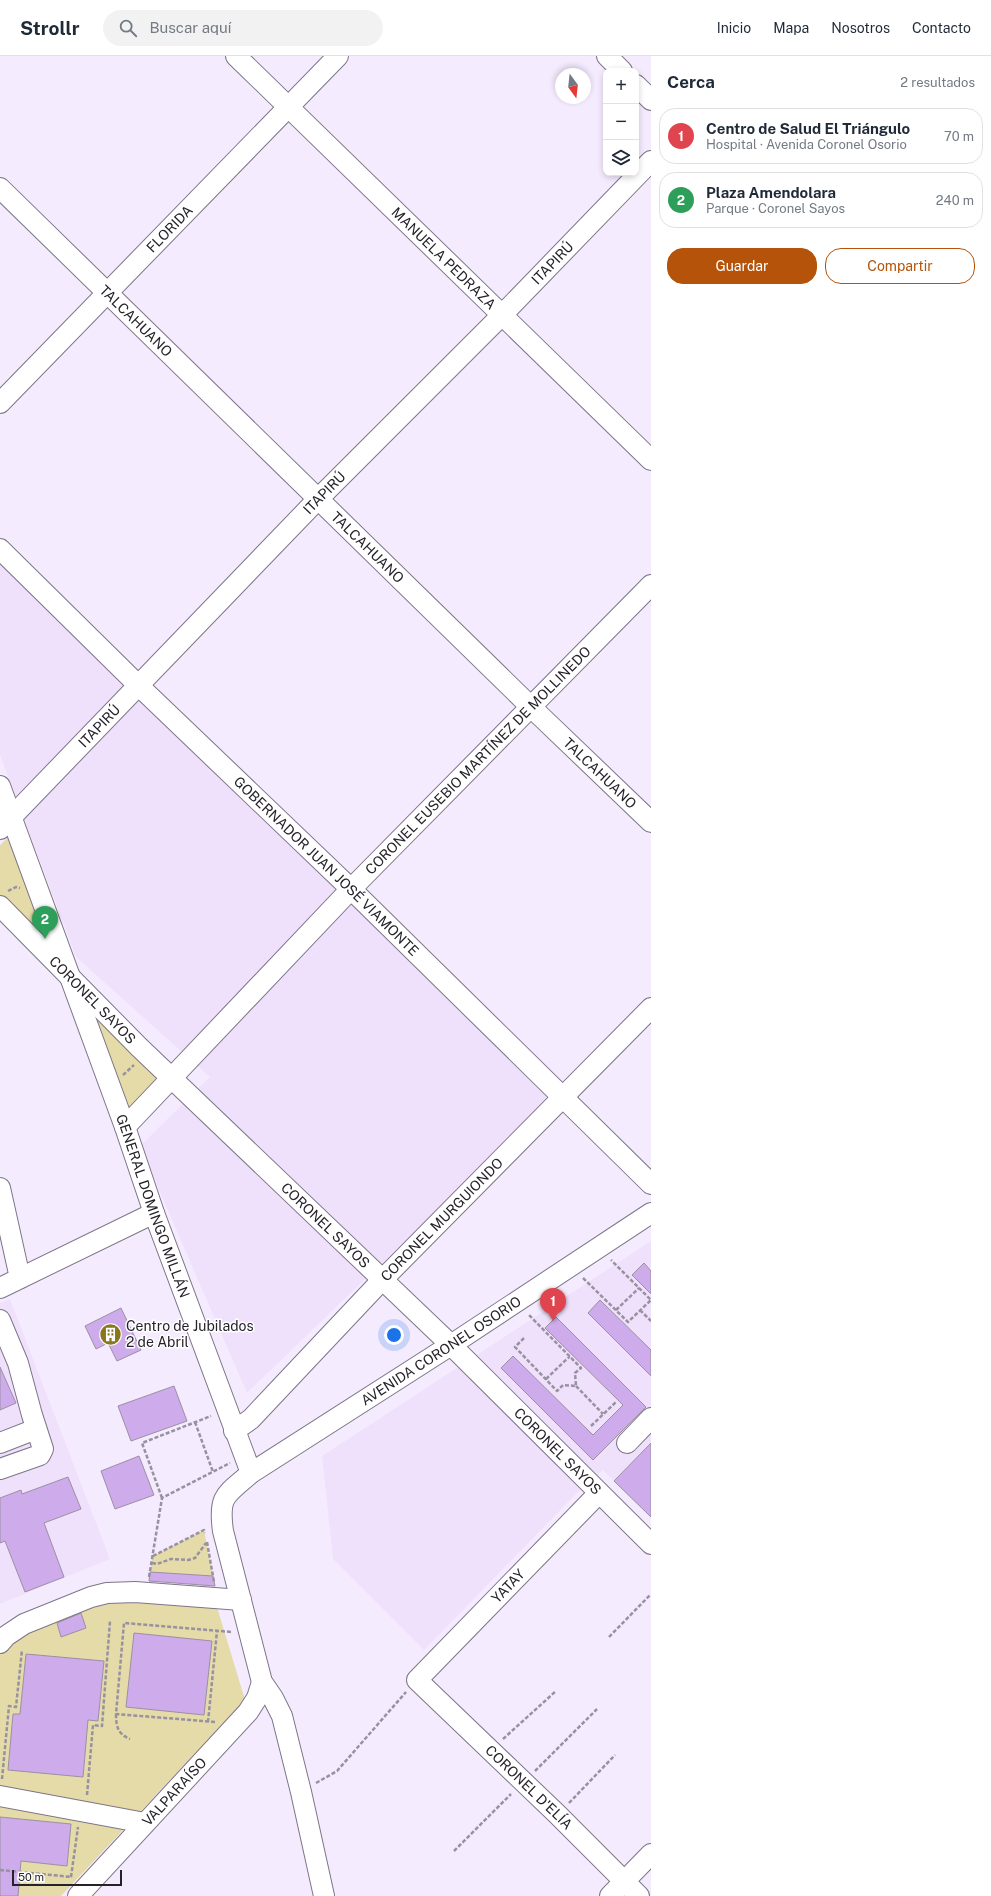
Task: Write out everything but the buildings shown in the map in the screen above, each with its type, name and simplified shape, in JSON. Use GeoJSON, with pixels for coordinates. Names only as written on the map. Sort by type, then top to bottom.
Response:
{"type":"FeatureCollection","features":[{"type":"Feature","properties":{"kind":"street","name":"MANUELA PEDRAZA"},"geometry":{"type":"LineString","coordinates":[[236,56],[651,460]]}},
{"type":"Feature","properties":{"kind":"street","name":"FLORIDA"},"geometry":{"type":"LineString","coordinates":[[0,402],[338,56]]}},
{"type":"Feature","properties":{"kind":"street"},"geometry":{"type":"LineString","coordinates":[[607,56],[619,68]]}},
{"type":"Feature","properties":{"kind":"street"},"geometry":{"type":"LineString","coordinates":[[639,88],[651,100]]}},
{"type":"Feature","properties":{"kind":"street","name":"ITAPIRÚ"},"geometry":{"type":"LineString","coordinates":[[6,823],[318,499],[502,315],[651,161]]}},
{"type":"Feature","properties":{"kind":"street","name":"TALCAHUANO"},"geometry":{"type":"LineString","coordinates":[[0,188],[531,707],[651,822]]}},
{"type":"Feature","properties":{"kind":"street","name":"GOBERNADOR JUAN JOSÉ VIAMONTE"},"geometry":{"type":"LineString","coordinates":[[0,549],[139,686],[351,889],[651,1184]]}},
{"type":"Feature","properties":{"kind":"street","name":"CORONEL EUSEBIO MARTÍNEZ DE MOLLINEDO"},"geometry":{"type":"LineString","coordinates":[[124,1127],[351,889],[651,585]]}},
{"type":"Feature","properties":{"kind":"street","name":"GENERAL DOMINGO MILLÁN"},"geometry":{"type":"LineString","coordinates":[[0,786],[6,823],[36,886],[247,1465]]}},
{"type":"Feature","properties":{"kind":"street","name":"CORONEL SAYOS"},"geometry":{"type":"LineString","coordinates":[[3,900],[70,979],[170,1078],[450,1346],[651,1544]]}},
{"type":"Feature","properties":{"kind":"street","name":"CORONEL MURGUIONDO"},"geometry":{"type":"LineString","coordinates":[[234,1431],[251,1419],[382,1280],[651,1008]]}},
{"type":"Feature","properties":{"kind":"street"},"geometry":{"type":"LineString","coordinates":[[0,1188],[20,1278]]}},
{"type":"Feature","properties":{"kind":"street"},"geometry":{"type":"LineString","coordinates":[[0,1288],[154,1213]]}},
{"type":"Feature","properties":{"kind":"street","name":"AVENIDA CORONEL OSORIO"},"geometry":{"type":"LineString","coordinates":[[247,1465],[450,1346],[651,1213]]}},
{"type":"Feature","properties":{"kind":"street"},"geometry":{"type":"LineString","coordinates":[[0,1320],[18,1363],[43,1449],[43,1452],[0,1469]]}},
{"type":"Feature","properties":{"kind":"street"},"geometry":{"type":"LineString","coordinates":[[627,1443],[651,1418]]}},
{"type":"Feature","properties":{"kind":"street"},"geometry":{"type":"LineString","coordinates":[[0,1443],[36,1429]]}},
{"type":"Feature","properties":{"kind":"street"},"geometry":{"type":"LineString","coordinates":[[247,1465],[226,1494],[221,1506],[224,1531],[262,1682],[273,1698],[282,1716],[301,1792],[319,1894]]}},
{"type":"Feature","properties":{"kind":"street","name":"YATAY"},"geometry":{"type":"LineString","coordinates":[[417,1680],[599,1493]]}},
{"type":"Feature","properties":{"kind":"street"},"geometry":{"type":"LineString","coordinates":[[0,1643],[6,1636],[24,1624],[90,1597],[107,1593],[147,1593],[241,1600]]}},
{"type":"Feature","properties":{"kind":"street","name":"CORONEL D'ELÍA"},"geometry":{"type":"LineString","coordinates":[[417,1680],[557,1814],[639,1896]]}},
{"type":"Feature","properties":{"kind":"street","name":"VALPARAÍSO"},"geometry":{"type":"LineString","coordinates":[[78,1896],[238,1723],[257,1698],[262,1682]]}},
{"type":"Feature","properties":{"kind":"street"},"geometry":{"type":"LineString","coordinates":[[0,1796],[145,1823]]}},
{"type":"Feature","properties":{"kind":"street"},"geometry":{"type":"LineString","coordinates":[[610,1896],[651,1854]]}},
{"type":"Feature","properties":{"kind":"path"},"geometry":{"type":"LineString","coordinates":[[3,900],[16,888],[27,889],[36,886]]}},
{"type":"Feature","properties":{"kind":"path"},"geometry":{"type":"LineString","coordinates":[[109,1085],[134,1067],[139,1047]]}},
{"type":"Feature","properties":{"kind":"path"},"geometry":{"type":"LineString","coordinates":[[571,1266],[628,1322],[651,1300],[599,1248]]}},
{"type":"Feature","properties":{"kind":"path"},"geometry":{"type":"LineString","coordinates":[[616,1310],[639,1288]]}},
{"type":"Feature","properties":{"kind":"path"},"geometry":{"type":"LineString","coordinates":[[516,1302],[581,1368],[575,1373],[576,1386],[603,1414]]}},
{"type":"Feature","properties":{"kind":"path"},"geometry":{"type":"LineString","coordinates":[[640,1310],[651,1321]]}},
{"type":"Feature","properties":{"kind":"path"},"geometry":{"type":"LineString","coordinates":[[524,1338],[515,1347],[557,1391],[563,1385],[576,1386]]}},
{"type":"Feature","properties":{"kind":"path"},"geometry":{"type":"LineString","coordinates":[[546,1379],[570,1356]]}},
{"type":"Feature","properties":{"kind":"path"},"geometry":{"type":"LineString","coordinates":[[590,1426],[616,1402]]}},
{"type":"Feature","properties":{"kind":"path"},"geometry":{"type":"LineString","coordinates":[[147,1593],[162,1498],[142,1443],[227,1410]]}},
{"type":"Feature","properties":{"kind":"path"},"geometry":{"type":"LineString","coordinates":[[195,1422],[213,1472]]}},
{"type":"Feature","properties":{"kind":"path"},"geometry":{"type":"LineString","coordinates":[[162,1498],[213,1472],[247,1465]]}},
{"type":"Feature","properties":{"kind":"path"},"geometry":{"type":"LineString","coordinates":[[153,1556],[204,1530],[217,1598]]}},
{"type":"Feature","properties":{"kind":"path"},"geometry":{"type":"LineString","coordinates":[[152,1563],[157,1564],[166,1559],[181,1561],[195,1558],[207,1542]]}},
{"type":"Feature","properties":{"kind":"path"},"geometry":{"type":"LineString","coordinates":[[609,1637],[651,1594]]}},
{"type":"Feature","properties":{"kind":"path"},"geometry":{"type":"LineString","coordinates":[[71,1877],[83,1811],[93,1725],[102,1726],[110,1621]]}},
{"type":"Feature","properties":{"kind":"path"},"geometry":{"type":"LineString","coordinates":[[130,1739],[123,1736],[118,1731],[116,1714],[124,1623],[249,1634]]}},
{"type":"Feature","properties":{"kind":"path"},"geometry":{"type":"LineString","coordinates":[[208,1722],[217,1631]]}},
{"type":"Feature","properties":{"kind":"path"},"geometry":{"type":"LineString","coordinates":[[0,1796],[9,1706],[16,1707],[22,1650]]}},
{"type":"Feature","properties":{"kind":"path"},"geometry":{"type":"LineString","coordinates":[[301,1792],[337,1771],[417,1680]]}},
{"type":"Feature","properties":{"kind":"path"},"geometry":{"type":"LineString","coordinates":[[491,1750],[556,1691]]}},
{"type":"Feature","properties":{"kind":"path"},"geometry":{"type":"LineString","coordinates":[[116,1714],[208,1722],[238,1723]]}},
{"type":"Feature","properties":{"kind":"path"},"geometry":{"type":"LineString","coordinates":[[557,1814],[615,1755]]}},
{"type":"Feature","properties":{"kind":"path"},"geometry":{"type":"LineString","coordinates":[[0,1870],[92,1880]]}},
{"type":"Feature","properties":{"kind":"shaded area"},"geometry":{"type":"Polygon","coordinates":[[[0,559],[560,1091],[247,1393],[140,1146],[210,1077],[76,957],[0,755],[0,559]]]}},
{"type":"Feature","properties":{"kind":"shaded area"},"geometry":{"type":"Polygon","coordinates":[[[12,834],[70,979],[0,900],[0,845],[12,834]]]}},
{"type":"Feature","properties":{"kind":"shaded area"},"geometry":{"type":"Polygon","coordinates":[[[70,979],[170,1078],[125,1127],[70,979]]]}},
{"type":"Feature","properties":{"kind":"shaded area"},"geometry":{"type":"Polygon","coordinates":[[[651,1241],[651,1518],[603,1470],[575,1495],[424,1650],[333,1559],[322,1456],[651,1241]]]}},
{"type":"Feature","properties":{"kind":"shaded area"},"geometry":{"type":"Polygon","coordinates":[[[10,1299],[110,1559],[0,1604],[0,1303],[10,1299]]]}},
{"type":"Feature","properties":{"kind":"shaded area"},"geometry":{"type":"Polygon","coordinates":[[[204,1530],[213,1576],[150,1572],[153,1556],[204,1530]]]}},
{"type":"Feature","properties":{"kind":"shaded area"},"geometry":{"type":"Polygon","coordinates":[[[85,1597],[217,1607],[245,1700],[61,1896],[0,1896],[0,1644],[85,1597]]]}},
{"type":"Feature","properties":{"kind":"place","name":"Plaza Amendolara"},"geometry":{"type":"Point","coordinates":[45,939]}},
{"type":"Feature","properties":{"kind":"place","name":"Centro de Salud El Triángulo"},"geometry":{"type":"Point","coordinates":[553,1321]}},
{"type":"Feature","properties":{"kind":"place","name":"Centro de Jubilados 2 de Abril"},"geometry":{"type":"Point","coordinates":[111,1334]}}]}
